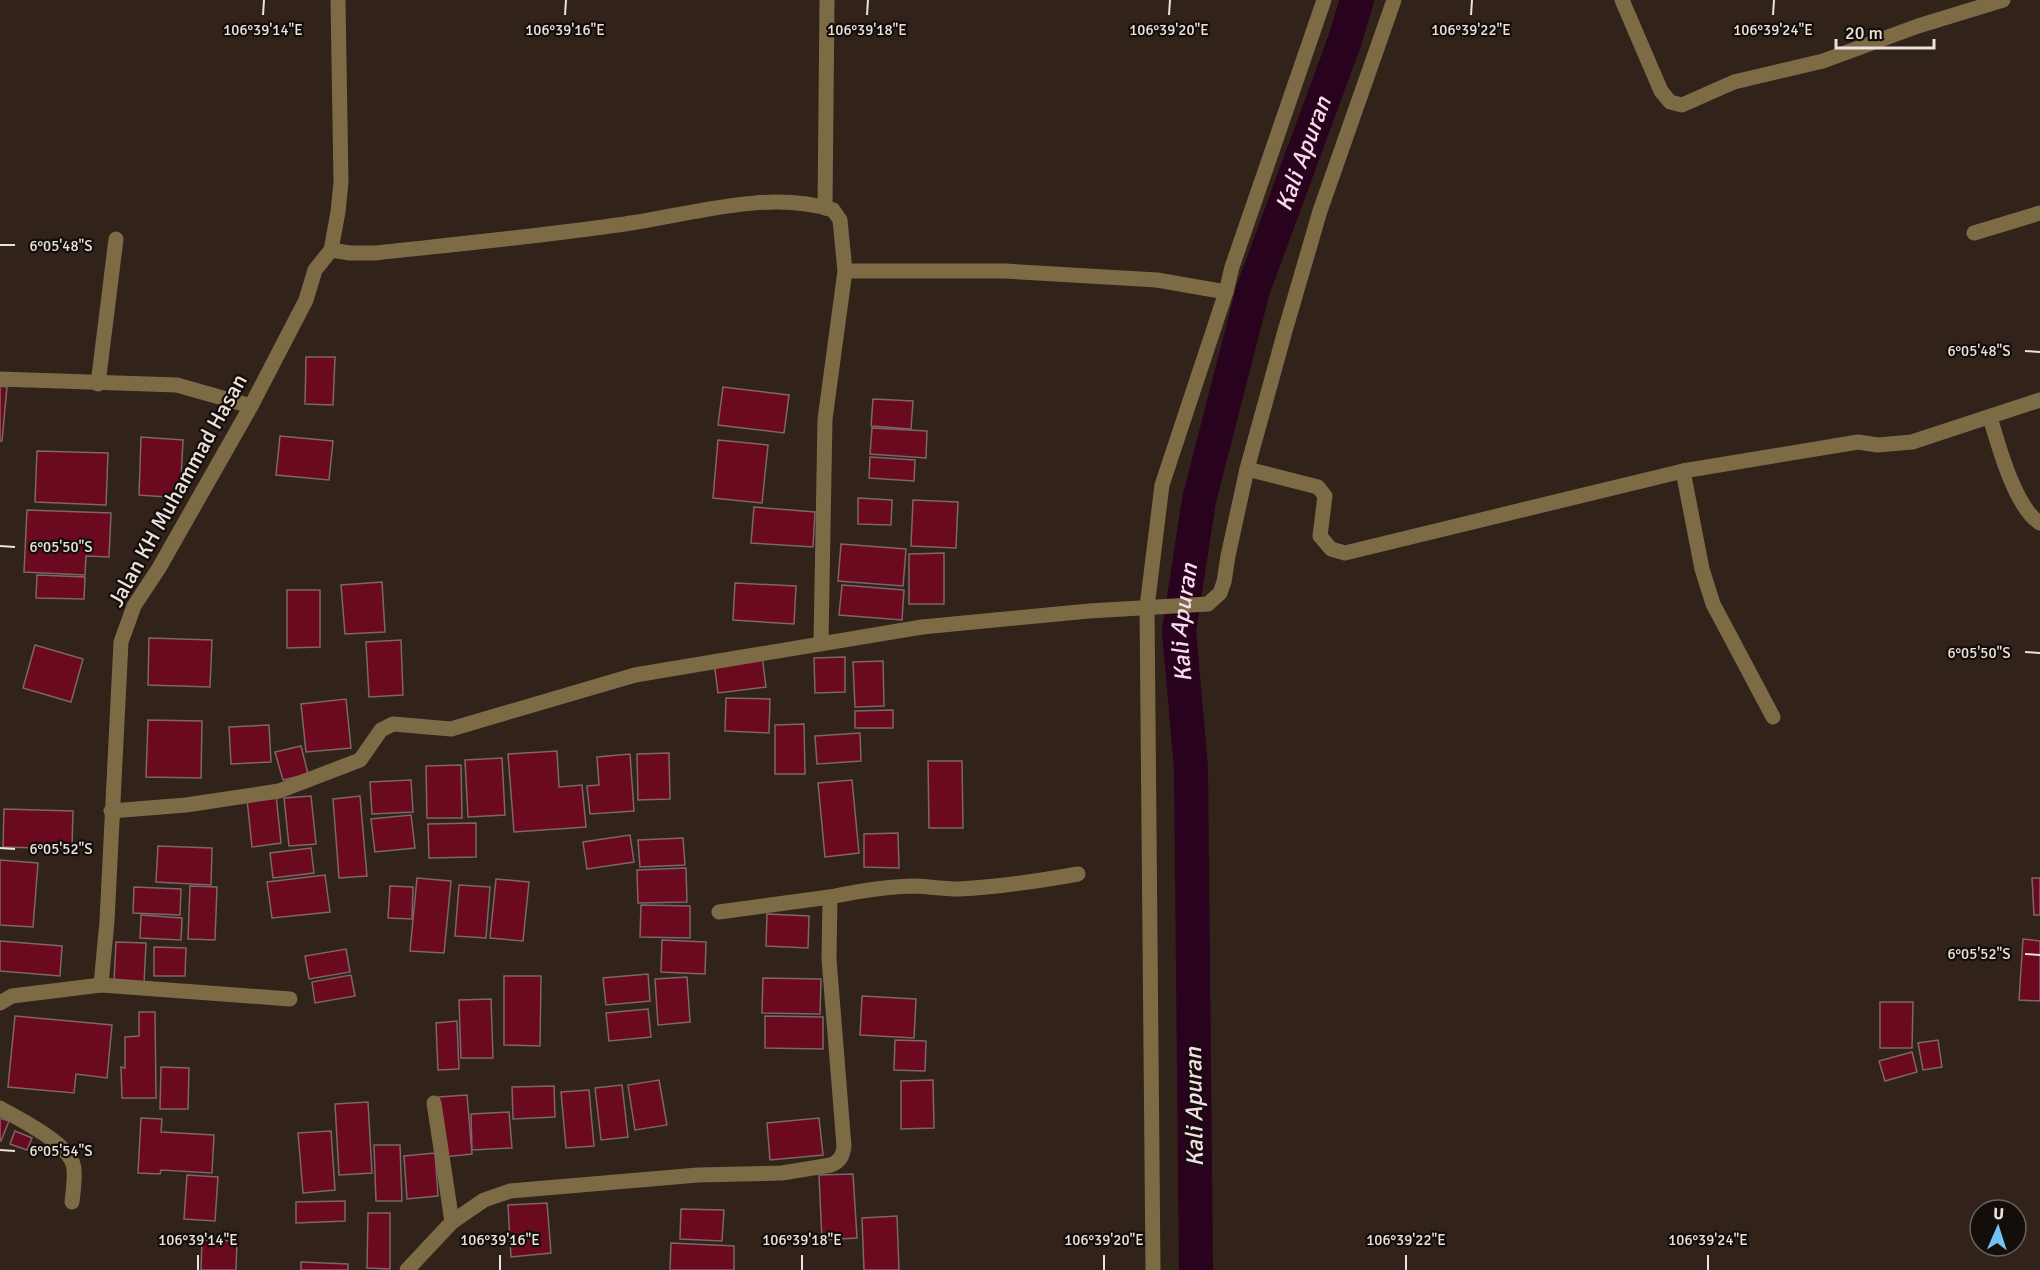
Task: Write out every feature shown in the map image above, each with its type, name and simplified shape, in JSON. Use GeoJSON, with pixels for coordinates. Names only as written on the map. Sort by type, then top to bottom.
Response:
{"type":"FeatureCollection","features":[{"type":"Feature","properties":{"kind":"street","name":"Jalan KH Muhammad Hasan"},"geometry":{"type":"LineString","coordinates":[[101,985],[107,921],[121,642],[134,606],[159,568],[251,406],[306,300],[315,270],[330,250],[338,212],[341,182],[338,0]]}},
{"type":"Feature","properties":{"kind":"street"},"geometry":{"type":"LineString","coordinates":[[825,208],[827,0]]}},
{"type":"Feature","properties":{"kind":"street"},"geometry":{"type":"LineString","coordinates":[[1153,1270],[1153,607],[1162,485],[1226,292],[1232,267],[1324,0]]}},
{"type":"Feature","properties":{"kind":"street"},"geometry":{"type":"LineString","coordinates":[[111,811],[186,805],[279,790],[360,760],[381,730],[393,724],[451,729],[636,675],[922,627],[1208,603],[1220,593],[1224,582],[1247,469],[1320,211],[1394,0]]}},
{"type":"Feature","properties":{"kind":"street"},"geometry":{"type":"LineString","coordinates":[[1622,0],[1661,91],[1670,102],[1682,105],[1734,82],[1823,61],[1918,26],[2002,0]]}},
{"type":"Feature","properties":{"kind":"street"},"geometry":{"type":"LineString","coordinates":[[330,250],[375,253],[627,224],[722,207],[761,203],[791,204],[833,210],[840,220],[845,271],[825,419],[822,642]]}},
{"type":"Feature","properties":{"kind":"street"},"geometry":{"type":"LineString","coordinates":[[1974,232],[2040,213]]}},
{"type":"Feature","properties":{"kind":"street"},"geometry":{"type":"LineString","coordinates":[[98,384],[116,239]]}},
{"type":"Feature","properties":{"kind":"street"},"geometry":{"type":"LineString","coordinates":[[845,271],[1005,271],[1157,280],[1226,292]]}},
{"type":"Feature","properties":{"kind":"street"},"geometry":{"type":"LineString","coordinates":[[0,379],[177,386],[251,406]]}},
{"type":"Feature","properties":{"kind":"street"},"geometry":{"type":"LineString","coordinates":[[1247,469],[1318,487],[1325,496],[1320,536],[1331,549],[1345,553],[1683,471],[1858,442],[1878,445],[1912,442],[2040,400]]}},
{"type":"Feature","properties":{"kind":"street"},"geometry":{"type":"LineString","coordinates":[[1989,417],[2001,456],[2024,508],[2040,523]]}},
{"type":"Feature","properties":{"kind":"street"},"geometry":{"type":"LineString","coordinates":[[1683,471],[1702,569],[1713,604],[1773,717]]}},
{"type":"Feature","properties":{"kind":"street"},"geometry":{"type":"LineString","coordinates":[[719,912],[830,897],[857,890],[916,886],[957,889],[1078,874]]}},
{"type":"Feature","properties":{"kind":"street"},"geometry":{"type":"LineString","coordinates":[[407,1270],[452,1222],[484,1200],[510,1191],[698,1175],[782,1173],[838,1162],[843,1155],[844,1146],[829,959],[830,897]]}},
{"type":"Feature","properties":{"kind":"street"},"geometry":{"type":"LineString","coordinates":[[0,1003],[12,996],[101,985],[290,999]]}},
{"type":"Feature","properties":{"kind":"street"},"geometry":{"type":"LineString","coordinates":[[434,1103],[452,1222]]}},
{"type":"Feature","properties":{"kind":"street"},"geometry":{"type":"LineString","coordinates":[[0,1108],[66,1151],[74,1167],[72,1202]]}},
{"type":"Feature","properties":{"kind":"building"},"geometry":{"type":"Polygon","coordinates":[[[306,357],[335,357],[333,405],[305,404],[306,357]]]}},
{"type":"Feature","properties":{"kind":"building"},"geometry":{"type":"Polygon","coordinates":[[[0,386],[7,387],[2,441],[0,441],[0,386]]]}},
{"type":"Feature","properties":{"kind":"building"},"geometry":{"type":"Polygon","coordinates":[[[723,387],[789,395],[784,433],[718,425],[723,387]]]}},
{"type":"Feature","properties":{"kind":"building"},"geometry":{"type":"Polygon","coordinates":[[[873,399],[913,401],[911,429],[871,426],[873,399]]]}},
{"type":"Feature","properties":{"kind":"building"},"geometry":{"type":"Polygon","coordinates":[[[872,428],[927,431],[926,458],[870,454],[872,428]]]}},
{"type":"Feature","properties":{"kind":"building"},"geometry":{"type":"Polygon","coordinates":[[[280,436],[333,441],[329,480],[276,475],[280,436]]]}},
{"type":"Feature","properties":{"kind":"building"},"geometry":{"type":"Polygon","coordinates":[[[141,437],[183,440],[180,498],[139,495],[141,437]]]}},
{"type":"Feature","properties":{"kind":"building"},"geometry":{"type":"Polygon","coordinates":[[[718,440],[768,445],[762,503],[713,498],[718,440]]]}},
{"type":"Feature","properties":{"kind":"building"},"geometry":{"type":"Polygon","coordinates":[[[37,451],[108,453],[106,505],[35,502],[37,451]]]}},
{"type":"Feature","properties":{"kind":"building"},"geometry":{"type":"Polygon","coordinates":[[[870,457],[915,460],[914,481],[869,478],[870,457]]]}},
{"type":"Feature","properties":{"kind":"building"},"geometry":{"type":"Polygon","coordinates":[[[858,498],[892,500],[891,525],[858,524],[858,498]]]}},
{"type":"Feature","properties":{"kind":"building"},"geometry":{"type":"Polygon","coordinates":[[[913,500],[958,502],[956,548],[911,546],[913,500]]]}},
{"type":"Feature","properties":{"kind":"building"},"geometry":{"type":"Polygon","coordinates":[[[754,507],[815,512],[813,547],[751,543],[754,507]]]}},
{"type":"Feature","properties":{"kind":"building"},"geometry":{"type":"Polygon","coordinates":[[[27,510],[111,513],[109,557],[86,556],[85,575],[24,572],[27,510]]]}},
{"type":"Feature","properties":{"kind":"building"},"geometry":{"type":"Polygon","coordinates":[[[841,544],[906,549],[903,586],[838,581],[841,544]]]}},
{"type":"Feature","properties":{"kind":"building"},"geometry":{"type":"Polygon","coordinates":[[[944,553],[944,604],[909,604],[909,554],[944,553]]]}},
{"type":"Feature","properties":{"kind":"building"},"geometry":{"type":"Polygon","coordinates":[[[37,575],[85,577],[84,599],[36,598],[37,575]]]}},
{"type":"Feature","properties":{"kind":"building"},"geometry":{"type":"Polygon","coordinates":[[[382,582],[385,632],[345,634],[341,585],[382,582]]]}},
{"type":"Feature","properties":{"kind":"building"},"geometry":{"type":"Polygon","coordinates":[[[735,583],[796,586],[794,624],[733,620],[735,583]]]}},
{"type":"Feature","properties":{"kind":"building"},"geometry":{"type":"Polygon","coordinates":[[[842,585],[904,590],[902,620],[839,615],[842,585]]]}},
{"type":"Feature","properties":{"kind":"building"},"geometry":{"type":"Polygon","coordinates":[[[287,590],[320,590],[320,647],[287,648],[287,590]]]}},
{"type":"Feature","properties":{"kind":"building"},"geometry":{"type":"Polygon","coordinates":[[[149,638],[212,640],[210,687],[148,685],[149,638]]]}},
{"type":"Feature","properties":{"kind":"building"},"geometry":{"type":"Polygon","coordinates":[[[401,640],[403,695],[369,697],[366,642],[401,640]]]}},
{"type":"Feature","properties":{"kind":"building"},"geometry":{"type":"Polygon","coordinates":[[[35,645],[83,659],[71,702],[23,688],[35,645]]]}},
{"type":"Feature","properties":{"kind":"building"},"geometry":{"type":"Polygon","coordinates":[[[762,656],[766,687],[718,693],[714,662],[762,656]]]}},
{"type":"Feature","properties":{"kind":"building"},"geometry":{"type":"Polygon","coordinates":[[[845,657],[845,692],[815,693],[814,658],[845,657]]]}},
{"type":"Feature","properties":{"kind":"building"},"geometry":{"type":"Polygon","coordinates":[[[883,661],[884,706],[855,707],[853,662],[883,661]]]}},
{"type":"Feature","properties":{"kind":"building"},"geometry":{"type":"Polygon","coordinates":[[[726,698],[770,699],[769,733],[725,731],[726,698]]]}},
{"type":"Feature","properties":{"kind":"building"},"geometry":{"type":"Polygon","coordinates":[[[346,699],[351,748],[306,752],[301,704],[346,699]]]}},
{"type":"Feature","properties":{"kind":"building"},"geometry":{"type":"Polygon","coordinates":[[[893,710],[893,728],[855,728],[855,711],[893,710]]]}},
{"type":"Feature","properties":{"kind":"building"},"geometry":{"type":"Polygon","coordinates":[[[148,720],[202,721],[201,778],[146,777],[148,720]]]}},
{"type":"Feature","properties":{"kind":"building"},"geometry":{"type":"Polygon","coordinates":[[[804,724],[805,774],[775,774],[775,725],[804,724]]]}},
{"type":"Feature","properties":{"kind":"building"},"geometry":{"type":"Polygon","coordinates":[[[269,725],[271,762],[231,764],[229,727],[269,725]]]}},
{"type":"Feature","properties":{"kind":"building"},"geometry":{"type":"Polygon","coordinates":[[[860,733],[861,761],[817,764],[815,736],[860,733]]]}},
{"type":"Feature","properties":{"kind":"building"},"geometry":{"type":"Polygon","coordinates":[[[301,746],[308,774],[283,780],[275,752],[301,746]]]}},
{"type":"Feature","properties":{"kind":"building"},"geometry":{"type":"Polygon","coordinates":[[[557,751],[559,787],[582,785],[586,827],[514,832],[508,754],[557,751]]]}},
{"type":"Feature","properties":{"kind":"building"},"geometry":{"type":"Polygon","coordinates":[[[669,753],[670,799],[638,800],[637,754],[669,753]]]}},
{"type":"Feature","properties":{"kind":"building"},"geometry":{"type":"Polygon","coordinates":[[[630,754],[634,811],[590,814],[587,786],[599,785],[597,757],[630,754]]]}},
{"type":"Feature","properties":{"kind":"building"},"geometry":{"type":"Polygon","coordinates":[[[502,758],[505,815],[468,817],[465,760],[502,758]]]}},
{"type":"Feature","properties":{"kind":"building"},"geometry":{"type":"Polygon","coordinates":[[[928,761],[962,761],[963,828],[929,828],[928,761]]]}},
{"type":"Feature","properties":{"kind":"building"},"geometry":{"type":"Polygon","coordinates":[[[461,765],[462,818],[427,818],[426,766],[461,765]]]}},
{"type":"Feature","properties":{"kind":"building"},"geometry":{"type":"Polygon","coordinates":[[[411,780],[413,812],[372,814],[370,782],[411,780]]]}},
{"type":"Feature","properties":{"kind":"building"},"geometry":{"type":"Polygon","coordinates":[[[852,780],[859,853],[825,857],[818,783],[852,780]]]}},
{"type":"Feature","properties":{"kind":"building"},"geometry":{"type":"Polygon","coordinates":[[[276,795],[281,843],[252,847],[247,799],[276,795]]]}},
{"type":"Feature","properties":{"kind":"building"},"geometry":{"type":"Polygon","coordinates":[[[311,796],[316,844],[289,846],[284,798],[311,796]]]}},
{"type":"Feature","properties":{"kind":"building"},"geometry":{"type":"Polygon","coordinates":[[[360,796],[367,876],[339,878],[333,799],[360,796]]]}},
{"type":"Feature","properties":{"kind":"building"},"geometry":{"type":"Polygon","coordinates":[[[4,809],[73,811],[72,849],[3,847],[4,809]]]}},
{"type":"Feature","properties":{"kind":"building"},"geometry":{"type":"Polygon","coordinates":[[[411,815],[415,848],[375,852],[371,819],[411,815]]]}},
{"type":"Feature","properties":{"kind":"building"},"geometry":{"type":"Polygon","coordinates":[[[476,823],[476,857],[429,858],[428,824],[476,823]]]}},
{"type":"Feature","properties":{"kind":"building"},"geometry":{"type":"Polygon","coordinates":[[[898,833],[899,868],[864,867],[864,834],[898,833]]]}},
{"type":"Feature","properties":{"kind":"building"},"geometry":{"type":"Polygon","coordinates":[[[630,835],[634,862],[587,869],[583,842],[630,835]]]}},
{"type":"Feature","properties":{"kind":"building"},"geometry":{"type":"Polygon","coordinates":[[[683,838],[685,865],[640,867],[638,840],[683,838]]]}},
{"type":"Feature","properties":{"kind":"building"},"geometry":{"type":"Polygon","coordinates":[[[158,846],[212,848],[211,885],[156,882],[158,846]]]}},
{"type":"Feature","properties":{"kind":"building"},"geometry":{"type":"Polygon","coordinates":[[[311,848],[314,873],[273,878],[270,853],[311,848]]]}},
{"type":"Feature","properties":{"kind":"building"},"geometry":{"type":"Polygon","coordinates":[[[0,860],[38,863],[33,927],[0,925],[0,860]]]}},
{"type":"Feature","properties":{"kind":"building"},"geometry":{"type":"Polygon","coordinates":[[[686,868],[687,902],[638,903],[637,870],[686,868]]]}},
{"type":"Feature","properties":{"kind":"building"},"geometry":{"type":"Polygon","coordinates":[[[325,875],[330,912],[272,918],[267,882],[325,875]]]}},
{"type":"Feature","properties":{"kind":"building"},"geometry":{"type":"Polygon","coordinates":[[[417,878],[451,881],[444,953],[410,951],[417,878]]]}},
{"type":"Feature","properties":{"kind":"building"},"geometry":{"type":"Polygon","coordinates":[[[2032,878],[2040,878],[2040,915],[2034,915],[2032,878]]]}},
{"type":"Feature","properties":{"kind":"building"},"geometry":{"type":"Polygon","coordinates":[[[496,879],[529,882],[523,941],[490,938],[496,879]]]}},
{"type":"Feature","properties":{"kind":"building"},"geometry":{"type":"Polygon","coordinates":[[[459,885],[490,887],[486,938],[455,936],[459,885]]]}},
{"type":"Feature","properties":{"kind":"building"},"geometry":{"type":"Polygon","coordinates":[[[190,886],[217,887],[215,940],[188,939],[190,886]]]}},
{"type":"Feature","properties":{"kind":"building"},"geometry":{"type":"Polygon","coordinates":[[[390,886],[413,887],[412,919],[388,918],[390,886]]]}},
{"type":"Feature","properties":{"kind":"building"},"geometry":{"type":"Polygon","coordinates":[[[134,887],[181,889],[180,915],[133,913],[134,887]]]}},
{"type":"Feature","properties":{"kind":"building"},"geometry":{"type":"Polygon","coordinates":[[[641,905],[690,906],[690,938],[640,937],[641,905]]]}},
{"type":"Feature","properties":{"kind":"building"},"geometry":{"type":"Polygon","coordinates":[[[767,914],[809,916],[808,948],[766,946],[767,914]]]}},
{"type":"Feature","properties":{"kind":"building"},"geometry":{"type":"Polygon","coordinates":[[[141,915],[182,918],[181,940],[140,938],[141,915]]]}},
{"type":"Feature","properties":{"kind":"building"},"geometry":{"type":"Polygon","coordinates":[[[2023,939],[2040,941],[2040,1001],[2019,1000],[2023,939]]]}},
{"type":"Feature","properties":{"kind":"building"},"geometry":{"type":"Polygon","coordinates":[[[662,940],[706,942],[705,974],[661,972],[662,940]]]}},
{"type":"Feature","properties":{"kind":"building"},"geometry":{"type":"Polygon","coordinates":[[[0,941],[62,946],[60,976],[0,971],[0,941]]]}},
{"type":"Feature","properties":{"kind":"building"},"geometry":{"type":"Polygon","coordinates":[[[116,942],[146,943],[144,984],[114,982],[116,942]]]}},
{"type":"Feature","properties":{"kind":"building"},"geometry":{"type":"Polygon","coordinates":[[[154,947],[186,948],[185,976],[154,976],[154,947]]]}},
{"type":"Feature","properties":{"kind":"building"},"geometry":{"type":"Polygon","coordinates":[[[346,949],[350,972],[309,979],[305,956],[346,949]]]}},
{"type":"Feature","properties":{"kind":"building"},"geometry":{"type":"Polygon","coordinates":[[[648,974],[650,1001],[606,1005],[603,978],[648,974]]]}},
{"type":"Feature","properties":{"kind":"building"},"geometry":{"type":"Polygon","coordinates":[[[351,975],[355,996],[315,1003],[312,982],[351,975]]]}},
{"type":"Feature","properties":{"kind":"building"},"geometry":{"type":"Polygon","coordinates":[[[504,976],[541,976],[540,1046],[504,1045],[504,976]]]}},
{"type":"Feature","properties":{"kind":"building"},"geometry":{"type":"Polygon","coordinates":[[[687,977],[690,1022],[658,1025],[655,979],[687,977]]]}},
{"type":"Feature","properties":{"kind":"building"},"geometry":{"type":"Polygon","coordinates":[[[763,978],[821,979],[820,1014],[762,1013],[763,978]]]}},
{"type":"Feature","properties":{"kind":"building"},"geometry":{"type":"Polygon","coordinates":[[[862,996],[916,999],[914,1038],[860,1035],[862,996]]]}},
{"type":"Feature","properties":{"kind":"building"},"geometry":{"type":"Polygon","coordinates":[[[491,999],[493,1058],[461,1058],[459,1000],[491,999]]]}},
{"type":"Feature","properties":{"kind":"building"},"geometry":{"type":"Polygon","coordinates":[[[1880,1002],[1913,1002],[1912,1048],[1880,1048],[1880,1002]]]}},
{"type":"Feature","properties":{"kind":"building"},"geometry":{"type":"Polygon","coordinates":[[[648,1009],[651,1037],[609,1041],[606,1013],[648,1009]]]}},
{"type":"Feature","properties":{"kind":"building"},"geometry":{"type":"Polygon","coordinates":[[[139,1012],[155,1012],[156,1098],[122,1098],[121,1067],[125,1068],[125,1037],[139,1036],[139,1012]]]}},
{"type":"Feature","properties":{"kind":"building"},"geometry":{"type":"Polygon","coordinates":[[[15,1016],[112,1025],[107,1078],[76,1074],[74,1093],[8,1087],[15,1016]]]}},
{"type":"Feature","properties":{"kind":"building"},"geometry":{"type":"Polygon","coordinates":[[[765,1016],[823,1017],[823,1049],[765,1048],[765,1016]]]}},
{"type":"Feature","properties":{"kind":"building"},"geometry":{"type":"Polygon","coordinates":[[[457,1021],[459,1069],[438,1070],[436,1023],[457,1021]]]}},
{"type":"Feature","properties":{"kind":"building"},"geometry":{"type":"Polygon","coordinates":[[[895,1040],[926,1041],[925,1071],[894,1070],[895,1040]]]}},
{"type":"Feature","properties":{"kind":"building"},"geometry":{"type":"Polygon","coordinates":[[[1938,1040],[1942,1067],[1923,1070],[1918,1043],[1938,1040]]]}},
{"type":"Feature","properties":{"kind":"building"},"geometry":{"type":"Polygon","coordinates":[[[1912,1052],[1917,1072],[1885,1081],[1879,1061],[1912,1052]]]}},
{"type":"Feature","properties":{"kind":"building"},"geometry":{"type":"Polygon","coordinates":[[[161,1067],[189,1068],[188,1109],[160,1109],[161,1067]]]}},
{"type":"Feature","properties":{"kind":"building"},"geometry":{"type":"Polygon","coordinates":[[[659,1080],[667,1125],[635,1130],[628,1085],[659,1080]]]}},
{"type":"Feature","properties":{"kind":"building"},"geometry":{"type":"Polygon","coordinates":[[[933,1080],[934,1128],[901,1129],[901,1081],[933,1080]]]}},
{"type":"Feature","properties":{"kind":"building"},"geometry":{"type":"Polygon","coordinates":[[[622,1085],[628,1137],[601,1140],[595,1088],[622,1085]]]}},
{"type":"Feature","properties":{"kind":"building"},"geometry":{"type":"Polygon","coordinates":[[[554,1086],[555,1117],[513,1119],[512,1087],[554,1086]]]}},
{"type":"Feature","properties":{"kind":"building"},"geometry":{"type":"Polygon","coordinates":[[[589,1090],[594,1146],[566,1148],[561,1092],[589,1090]]]}},
{"type":"Feature","properties":{"kind":"building"},"geometry":{"type":"Polygon","coordinates":[[[467,1095],[472,1154],[444,1157],[439,1097],[467,1095]]]}},
{"type":"Feature","properties":{"kind":"building"},"geometry":{"type":"Polygon","coordinates":[[[368,1102],[372,1173],[339,1175],[335,1104],[368,1102]]]}},
{"type":"Feature","properties":{"kind":"building"},"geometry":{"type":"Polygon","coordinates":[[[509,1112],[512,1148],[472,1150],[471,1114],[509,1112]]]}},
{"type":"Feature","properties":{"kind":"building"},"geometry":{"type":"Polygon","coordinates":[[[0,1118],[9,1121],[1,1141],[0,1141],[0,1118]]]}},
{"type":"Feature","properties":{"kind":"building"},"geometry":{"type":"Polygon","coordinates":[[[141,1118],[162,1119],[161,1132],[214,1135],[212,1173],[161,1170],[160,1174],[138,1173],[141,1118]]]}},
{"type":"Feature","properties":{"kind":"building"},"geometry":{"type":"Polygon","coordinates":[[[819,1118],[823,1155],[770,1160],[767,1123],[819,1118]]]}},
{"type":"Feature","properties":{"kind":"building"},"geometry":{"type":"Polygon","coordinates":[[[15,1131],[32,1138],[27,1150],[10,1144],[15,1131]]]}},
{"type":"Feature","properties":{"kind":"building"},"geometry":{"type":"Polygon","coordinates":[[[331,1131],[335,1190],[303,1193],[298,1133],[331,1131]]]}},
{"type":"Feature","properties":{"kind":"building"},"geometry":{"type":"Polygon","coordinates":[[[374,1145],[400,1145],[402,1201],[376,1201],[374,1145]]]}},
{"type":"Feature","properties":{"kind":"building"},"geometry":{"type":"Polygon","coordinates":[[[435,1153],[438,1196],[407,1199],[404,1156],[435,1153]]]}},
{"type":"Feature","properties":{"kind":"building"},"geometry":{"type":"Polygon","coordinates":[[[853,1174],[857,1238],[822,1240],[819,1175],[853,1174]]]}},
{"type":"Feature","properties":{"kind":"building"},"geometry":{"type":"Polygon","coordinates":[[[187,1175],[218,1177],[215,1221],[184,1219],[187,1175]]]}},
{"type":"Feature","properties":{"kind":"building"},"geometry":{"type":"Polygon","coordinates":[[[345,1201],[345,1221],[296,1223],[296,1202],[345,1201]]]}},
{"type":"Feature","properties":{"kind":"building"},"geometry":{"type":"Polygon","coordinates":[[[547,1203],[551,1253],[511,1257],[508,1205],[547,1203]]]}},
{"type":"Feature","properties":{"kind":"building"},"geometry":{"type":"Polygon","coordinates":[[[681,1209],[724,1210],[722,1241],[680,1239],[681,1209]]]}},
{"type":"Feature","properties":{"kind":"building"},"geometry":{"type":"Polygon","coordinates":[[[368,1213],[390,1213],[390,1269],[367,1268],[368,1213]]]}},
{"type":"Feature","properties":{"kind":"building"},"geometry":{"type":"Polygon","coordinates":[[[897,1216],[899,1270],[864,1270],[862,1218],[897,1216]]]}},
{"type":"Feature","properties":{"kind":"building"},"geometry":{"type":"Polygon","coordinates":[[[202,1240],[237,1241],[236,1270],[201,1270],[202,1240]]]}},
{"type":"Feature","properties":{"kind":"building"},"geometry":{"type":"Polygon","coordinates":[[[671,1243],[734,1246],[734,1270],[670,1270],[671,1243]]]}},
{"type":"Feature","properties":{"kind":"building"},"geometry":{"type":"Polygon","coordinates":[[[301,1262],[348,1264],[348,1270],[301,1270],[301,1262]]]}},
{"type":"Feature","properties":{"kind":"waterway","name":"Kali Apuran"},"geometry":{"type":"LineString","coordinates":[[1196,1270],[1191,768],[1179,631],[1199,500],[1253,290],[1345,40],[1357,0]]}}]}
